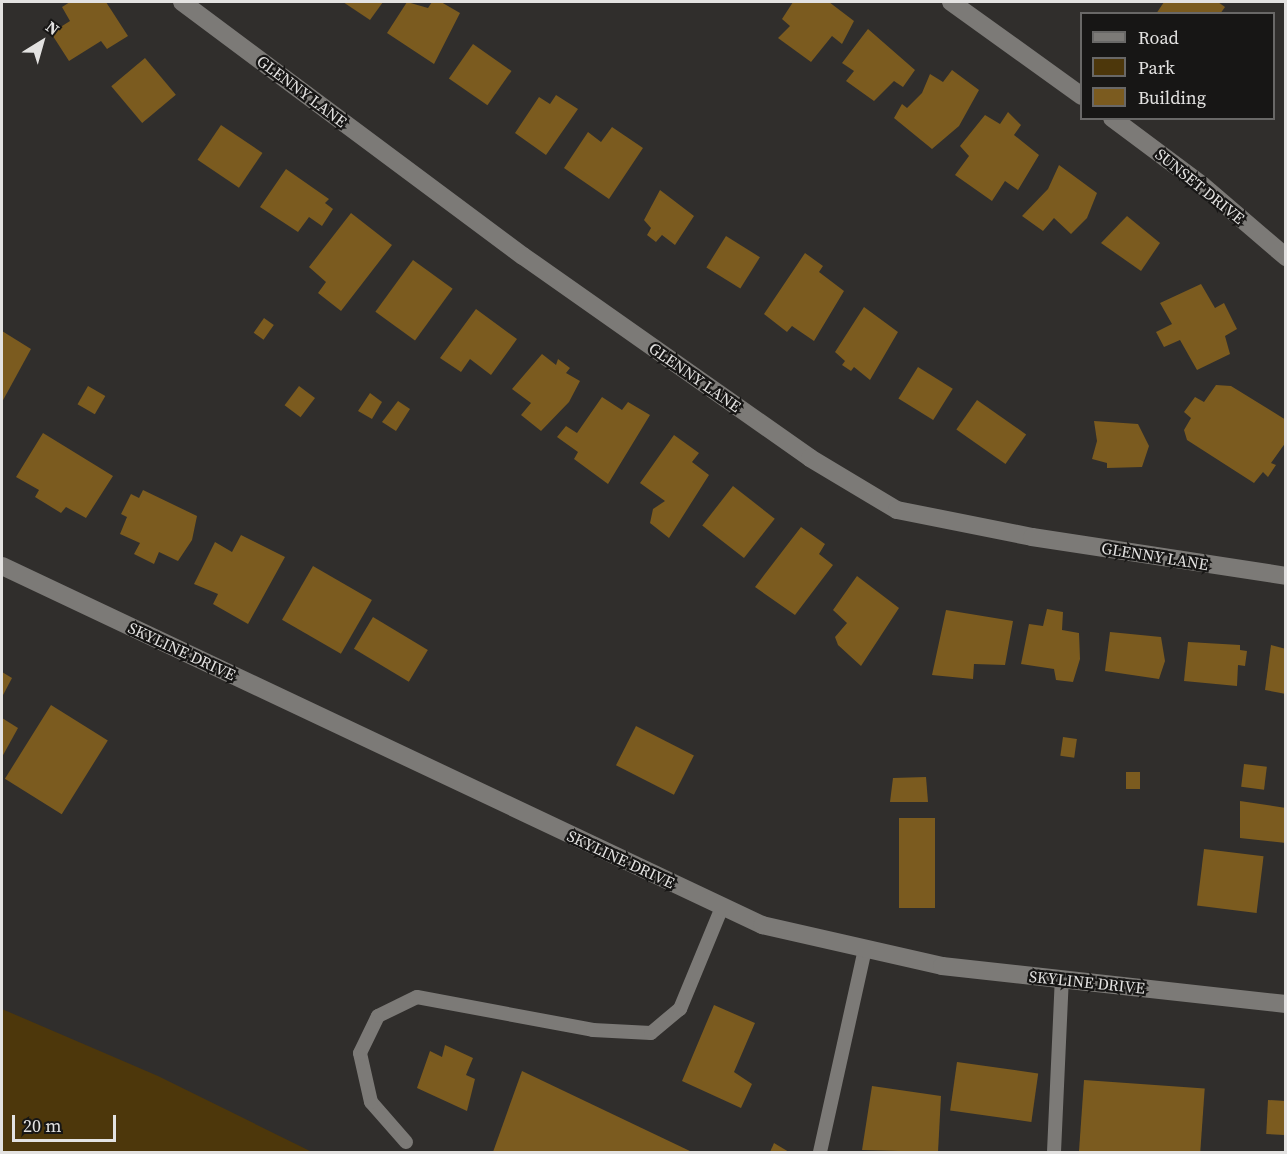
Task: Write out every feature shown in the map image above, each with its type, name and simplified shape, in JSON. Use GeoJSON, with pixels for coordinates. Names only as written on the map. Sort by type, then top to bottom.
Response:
{"type":"FeatureCollection","features":[{"type":"Feature","properties":{"kind":"street","name":"GLENNY LANE"},"geometry":{"type":"LineString","coordinates":[[182,2],[523,256],[810,458],[897,510],[1032,537],[1286,576]]}},
{"type":"Feature","properties":{"kind":"street"},"geometry":{"type":"LineString","coordinates":[[951,2],[1080,95]]}},
{"type":"Feature","properties":{"kind":"street","name":"SUNSET DRIVE"},"geometry":{"type":"LineString","coordinates":[[1115,120],[1202,185],[1286,257]]}},
{"type":"Feature","properties":{"kind":"street","name":"SKYLINE DRIVE"},"geometry":{"type":"LineString","coordinates":[[2,566],[762,925],[942,966],[1286,1004]]}},
{"type":"Feature","properties":{"kind":"lane"},"geometry":{"type":"LineString","coordinates":[[406,1142],[371,1102],[362,1063],[360,1053],[378,1016],[417,997],[593,1030],[651,1033],[680,1009],[722,906]]}},
{"type":"Feature","properties":{"kind":"lane"},"geometry":{"type":"LineString","coordinates":[[820,1152],[865,949]]}},
{"type":"Feature","properties":{"kind":"lane"},"geometry":{"type":"LineString","coordinates":[[1054,1152],[1062,979]]}},
{"type":"Feature","properties":{"kind":"green space"},"geometry":{"type":"Polygon","coordinates":[[[2,1009],[158,1076],[312,1152],[2,1152],[2,1009]]]}},
{"type":"Feature","properties":{"kind":"building"},"geometry":{"type":"Polygon","coordinates":[[[70,2],[106,2],[128,36],[107,49],[101,41],[69,61],[51,33],[70,21],[62,7],[70,2]]]}},
{"type":"Feature","properties":{"kind":"building"},"geometry":{"type":"Polygon","coordinates":[[[343,2],[383,2],[370,20],[343,2]]]}},
{"type":"Feature","properties":{"kind":"building"},"geometry":{"type":"Polygon","coordinates":[[[407,2],[428,8],[432,2],[441,2],[460,13],[434,64],[387,33],[407,2]]]}},
{"type":"Feature","properties":{"kind":"building"},"geometry":{"type":"Polygon","coordinates":[[[793,2],[829,2],[854,21],[842,44],[832,36],[811,62],[778,38],[790,26],[782,19],[793,2]]]}},
{"type":"Feature","properties":{"kind":"building"},"geometry":{"type":"Polygon","coordinates":[[[1164,2],[1218,2],[1225,7],[1221,12],[1157,12],[1164,2]]]}},
{"type":"Feature","properties":{"kind":"building"},"geometry":{"type":"Polygon","coordinates":[[[868,29],[915,70],[903,87],[894,81],[874,101],[846,81],[854,71],[842,63],[868,29]]]}},
{"type":"Feature","properties":{"kind":"building"},"geometry":{"type":"Polygon","coordinates":[[[473,44],[512,71],[487,105],[449,78],[473,44]]]}},
{"type":"Feature","properties":{"kind":"building"},"geometry":{"type":"Polygon","coordinates":[[[145,58],[176,95],[142,123],[111,86],[145,58]]]}},
{"type":"Feature","properties":{"kind":"building"},"geometry":{"type":"Polygon","coordinates":[[[952,70],[979,90],[959,126],[932,149],[894,118],[902,104],[907,108],[922,93],[930,74],[943,82],[952,70]]]}},
{"type":"Feature","properties":{"kind":"building"},"geometry":{"type":"Polygon","coordinates":[[[556,95],[578,109],[546,155],[515,133],[539,97],[550,104],[556,95]]]}},
{"type":"Feature","properties":{"kind":"building"},"geometry":{"type":"Polygon","coordinates":[[[1008,112],[1021,125],[1014,135],[1039,155],[1018,190],[1005,181],[992,201],[955,175],[969,156],[960,146],[985,115],[1000,124],[1008,112]]]}},
{"type":"Feature","properties":{"kind":"building"},"geometry":{"type":"Polygon","coordinates":[[[221,125],[262,153],[239,188],[198,160],[221,125]]]}},
{"type":"Feature","properties":{"kind":"building"},"geometry":{"type":"Polygon","coordinates":[[[612,127],[643,148],[609,199],[564,168],[588,132],[601,142],[612,127]]]}},
{"type":"Feature","properties":{"kind":"building"},"geometry":{"type":"Polygon","coordinates":[[[1059,165],[1097,193],[1087,218],[1071,234],[1054,218],[1043,231],[1022,216],[1048,189],[1059,165]]]}},
{"type":"Feature","properties":{"kind":"building"},"geometry":{"type":"Polygon","coordinates":[[[286,169],[329,199],[325,203],[333,209],[322,226],[309,217],[298,232],[260,207],[286,169]]]}},
{"type":"Feature","properties":{"kind":"building"},"geometry":{"type":"Polygon","coordinates":[[[660,190],[694,216],[675,245],[662,235],[656,242],[647,235],[651,228],[644,220],[660,190]]]}},
{"type":"Feature","properties":{"kind":"building"},"geometry":{"type":"Polygon","coordinates":[[[351,213],[392,245],[341,311],[318,293],[326,282],[309,267],[351,213]]]}},
{"type":"Feature","properties":{"kind":"building"},"geometry":{"type":"Polygon","coordinates":[[[1127,216],[1160,243],[1141,271],[1101,243],[1127,216]]]}},
{"type":"Feature","properties":{"kind":"building"},"geometry":{"type":"Polygon","coordinates":[[[726,236],[760,257],[740,289],[706,267],[726,236]]]}},
{"type":"Feature","properties":{"kind":"building"},"geometry":{"type":"Polygon","coordinates":[[[805,253],[823,266],[819,272],[844,291],[814,341],[792,326],[787,332],[764,314],[805,253]]]}},
{"type":"Feature","properties":{"kind":"building"},"geometry":{"type":"Polygon","coordinates":[[[413,260],[453,289],[415,341],[375,312],[413,260]]]}},
{"type":"Feature","properties":{"kind":"building"},"geometry":{"type":"Polygon","coordinates":[[[1201,284],[1215,308],[1224,303],[1237,329],[1225,336],[1230,354],[1197,370],[1180,340],[1164,347],[1156,332],[1172,324],[1160,303],[1201,284]]]}},
{"type":"Feature","properties":{"kind":"building"},"geometry":{"type":"Polygon","coordinates":[[[864,307],[898,332],[870,380],[854,367],[851,371],[842,365],[845,361],[835,352],[864,307]]]}},
{"type":"Feature","properties":{"kind":"building"},"geometry":{"type":"Polygon","coordinates":[[[476,309],[517,339],[491,375],[470,359],[461,372],[440,358],[476,309]]]}},
{"type":"Feature","properties":{"kind":"building"},"geometry":{"type":"Polygon","coordinates":[[[264,318],[274,325],[264,340],[254,333],[264,318]]]}},
{"type":"Feature","properties":{"kind":"building"},"geometry":{"type":"Polygon","coordinates":[[[2,331],[31,349],[2,402],[2,331]]]}},
{"type":"Feature","properties":{"kind":"building"},"geometry":{"type":"Polygon","coordinates":[[[542,354],[556,365],[558,359],[570,368],[566,373],[580,381],[569,402],[541,431],[521,415],[531,403],[512,389],[542,354]]]}},
{"type":"Feature","properties":{"kind":"building"},"geometry":{"type":"Polygon","coordinates":[[[918,367],[953,389],[933,420],[898,398],[918,367]]]}},
{"type":"Feature","properties":{"kind":"building"},"geometry":{"type":"Polygon","coordinates":[[[1216,385],[1231,386],[1286,420],[1286,442],[1271,463],[1276,465],[1268,477],[1263,472],[1254,483],[1187,440],[1184,430],[1191,418],[1184,412],[1195,397],[1204,402],[1216,385]]]}},
{"type":"Feature","properties":{"kind":"building"},"geometry":{"type":"Polygon","coordinates":[[[88,386],[105,396],[95,414],[78,404],[88,386]]]}},
{"type":"Feature","properties":{"kind":"building"},"geometry":{"type":"Polygon","coordinates":[[[299,386],[315,398],[301,417],[285,405],[299,386]]]}},
{"type":"Feature","properties":{"kind":"building"},"geometry":{"type":"Polygon","coordinates":[[[370,393],[382,402],[372,419],[358,411],[370,393]]]}},
{"type":"Feature","properties":{"kind":"building"},"geometry":{"type":"Polygon","coordinates":[[[602,397],[622,410],[628,402],[650,415],[608,484],[574,459],[578,452],[557,437],[566,426],[577,433],[602,397]]]}},
{"type":"Feature","properties":{"kind":"building"},"geometry":{"type":"Polygon","coordinates":[[[977,400],[1026,434],[1006,464],[956,429],[977,400]]]}},
{"type":"Feature","properties":{"kind":"building"},"geometry":{"type":"Polygon","coordinates":[[[398,401],[410,409],[396,431],[382,422],[398,401]]]}},
{"type":"Feature","properties":{"kind":"building"},"geometry":{"type":"Polygon","coordinates":[[[1094,421],[1138,424],[1149,446],[1142,467],[1107,468],[1107,463],[1092,459],[1097,441],[1094,421]]]}},
{"type":"Feature","properties":{"kind":"building"},"geometry":{"type":"Polygon","coordinates":[[[43,433],[113,476],[86,518],[66,507],[61,513],[35,497],[39,490],[16,477],[43,433]]]}},
{"type":"Feature","properties":{"kind":"building"},"geometry":{"type":"Polygon","coordinates":[[[674,435],[699,453],[692,462],[709,475],[669,538],[650,523],[653,509],[665,501],[640,483],[674,435]]]}},
{"type":"Feature","properties":{"kind":"building"},"geometry":{"type":"Polygon","coordinates":[[[733,486],[775,519],[744,558],[702,525],[733,486]]]}},
{"type":"Feature","properties":{"kind":"building"},"geometry":{"type":"Polygon","coordinates":[[[143,490],[197,516],[192,540],[178,561],[159,552],[154,564],[134,554],[140,543],[120,534],[127,517],[121,514],[131,494],[139,498],[143,490]]]}},
{"type":"Feature","properties":{"kind":"building"},"geometry":{"type":"Polygon","coordinates":[[[801,527],[825,544],[819,554],[833,565],[795,615],[755,587],[801,527]]]}},
{"type":"Feature","properties":{"kind":"building"},"geometry":{"type":"Polygon","coordinates":[[[241,535],[285,557],[248,624],[213,604],[218,594],[194,584],[215,542],[232,552],[241,535]]]}},
{"type":"Feature","properties":{"kind":"building"},"geometry":{"type":"Polygon","coordinates":[[[313,566],[372,600],[341,654],[282,620],[313,566]]]}},
{"type":"Feature","properties":{"kind":"building"},"geometry":{"type":"Polygon","coordinates":[[[857,576],[899,608],[861,666],[838,645],[835,637],[847,623],[833,610],[857,576]]]}},
{"type":"Feature","properties":{"kind":"building"},"geometry":{"type":"Polygon","coordinates":[[[1047,609],[1063,612],[1062,630],[1079,633],[1080,659],[1073,682],[1056,680],[1054,669],[1021,664],[1029,624],[1043,626],[1047,609]]]}},
{"type":"Feature","properties":{"kind":"building"},"geometry":{"type":"Polygon","coordinates":[[[946,610],[1013,621],[1005,665],[974,664],[973,679],[932,675],[946,610]]]}},
{"type":"Feature","properties":{"kind":"building"},"geometry":{"type":"Polygon","coordinates":[[[373,617],[428,650],[409,682],[354,649],[373,617]]]}},
{"type":"Feature","properties":{"kind":"building"},"geometry":{"type":"Polygon","coordinates":[[[1110,632],[1161,637],[1165,661],[1159,679],[1105,671],[1110,632]]]}},
{"type":"Feature","properties":{"kind":"building"},"geometry":{"type":"Polygon","coordinates":[[[1188,642],[1240,645],[1240,650],[1247,651],[1245,666],[1238,665],[1237,686],[1184,681],[1188,642]]]}},
{"type":"Feature","properties":{"kind":"building"},"geometry":{"type":"Polygon","coordinates":[[[1271,645],[1286,649],[1286,694],[1265,690],[1271,645]]]}},
{"type":"Feature","properties":{"kind":"building"},"geometry":{"type":"Polygon","coordinates":[[[2,672],[12,678],[2,697],[2,672]]]}},
{"type":"Feature","properties":{"kind":"building"},"geometry":{"type":"Polygon","coordinates":[[[51,705],[108,741],[62,814],[5,779],[51,705]]]}},
{"type":"Feature","properties":{"kind":"building"},"geometry":{"type":"Polygon","coordinates":[[[2,718],[18,728],[2,757],[2,718]]]}},
{"type":"Feature","properties":{"kind":"building"},"geometry":{"type":"Polygon","coordinates":[[[636,726],[694,756],[674,795],[616,765],[636,726]]]}},
{"type":"Feature","properties":{"kind":"building"},"geometry":{"type":"Polygon","coordinates":[[[1063,737],[1077,739],[1074,758],[1060,756],[1063,737]]]}},
{"type":"Feature","properties":{"kind":"building"},"geometry":{"type":"Polygon","coordinates":[[[1244,764],[1267,767],[1264,790],[1241,787],[1244,764]]]}},
{"type":"Feature","properties":{"kind":"building"},"geometry":{"type":"Polygon","coordinates":[[[1126,772],[1140,772],[1140,789],[1126,789],[1126,772]]]}},
{"type":"Feature","properties":{"kind":"building"},"geometry":{"type":"Polygon","coordinates":[[[926,777],[928,802],[890,802],[893,778],[926,777]]]}},
{"type":"Feature","properties":{"kind":"building"},"geometry":{"type":"Polygon","coordinates":[[[1240,801],[1286,808],[1286,843],[1240,838],[1240,801]]]}},
{"type":"Feature","properties":{"kind":"building"},"geometry":{"type":"Polygon","coordinates":[[[899,818],[935,818],[935,908],[899,908],[899,818]]]}},
{"type":"Feature","properties":{"kind":"building"},"geometry":{"type":"Polygon","coordinates":[[[1204,849],[1264,856],[1257,913],[1197,906],[1204,849]]]}},
{"type":"Feature","properties":{"kind":"building"},"geometry":{"type":"Polygon","coordinates":[[[714,1005],[755,1023],[734,1072],[752,1084],[741,1108],[682,1081],[714,1005]]]}},
{"type":"Feature","properties":{"kind":"building"},"geometry":{"type":"Polygon","coordinates":[[[445,1045],[473,1058],[466,1075],[475,1079],[467,1111],[417,1088],[430,1051],[442,1057],[445,1045]]]}},
{"type":"Feature","properties":{"kind":"building"},"geometry":{"type":"Polygon","coordinates":[[[957,1062],[1038,1073],[1031,1122],[950,1111],[957,1062]]]}},
{"type":"Feature","properties":{"kind":"building"},"geometry":{"type":"Polygon","coordinates":[[[522,1071],[692,1152],[493,1152],[522,1071]]]}},
{"type":"Feature","properties":{"kind":"building"},"geometry":{"type":"Polygon","coordinates":[[[1084,1080],[1205,1088],[1200,1152],[1079,1152],[1084,1080]]]}},
{"type":"Feature","properties":{"kind":"building"},"geometry":{"type":"Polygon","coordinates":[[[872,1086],[941,1096],[938,1152],[862,1150],[872,1086]]]}},
{"type":"Feature","properties":{"kind":"building"},"geometry":{"type":"Polygon","coordinates":[[[1268,1100],[1286,1101],[1284,1135],[1266,1134],[1268,1100]]]}},
{"type":"Feature","properties":{"kind":"building"},"geometry":{"type":"Polygon","coordinates":[[[774,1143],[789,1152],[770,1152],[774,1143]]]}}]}
